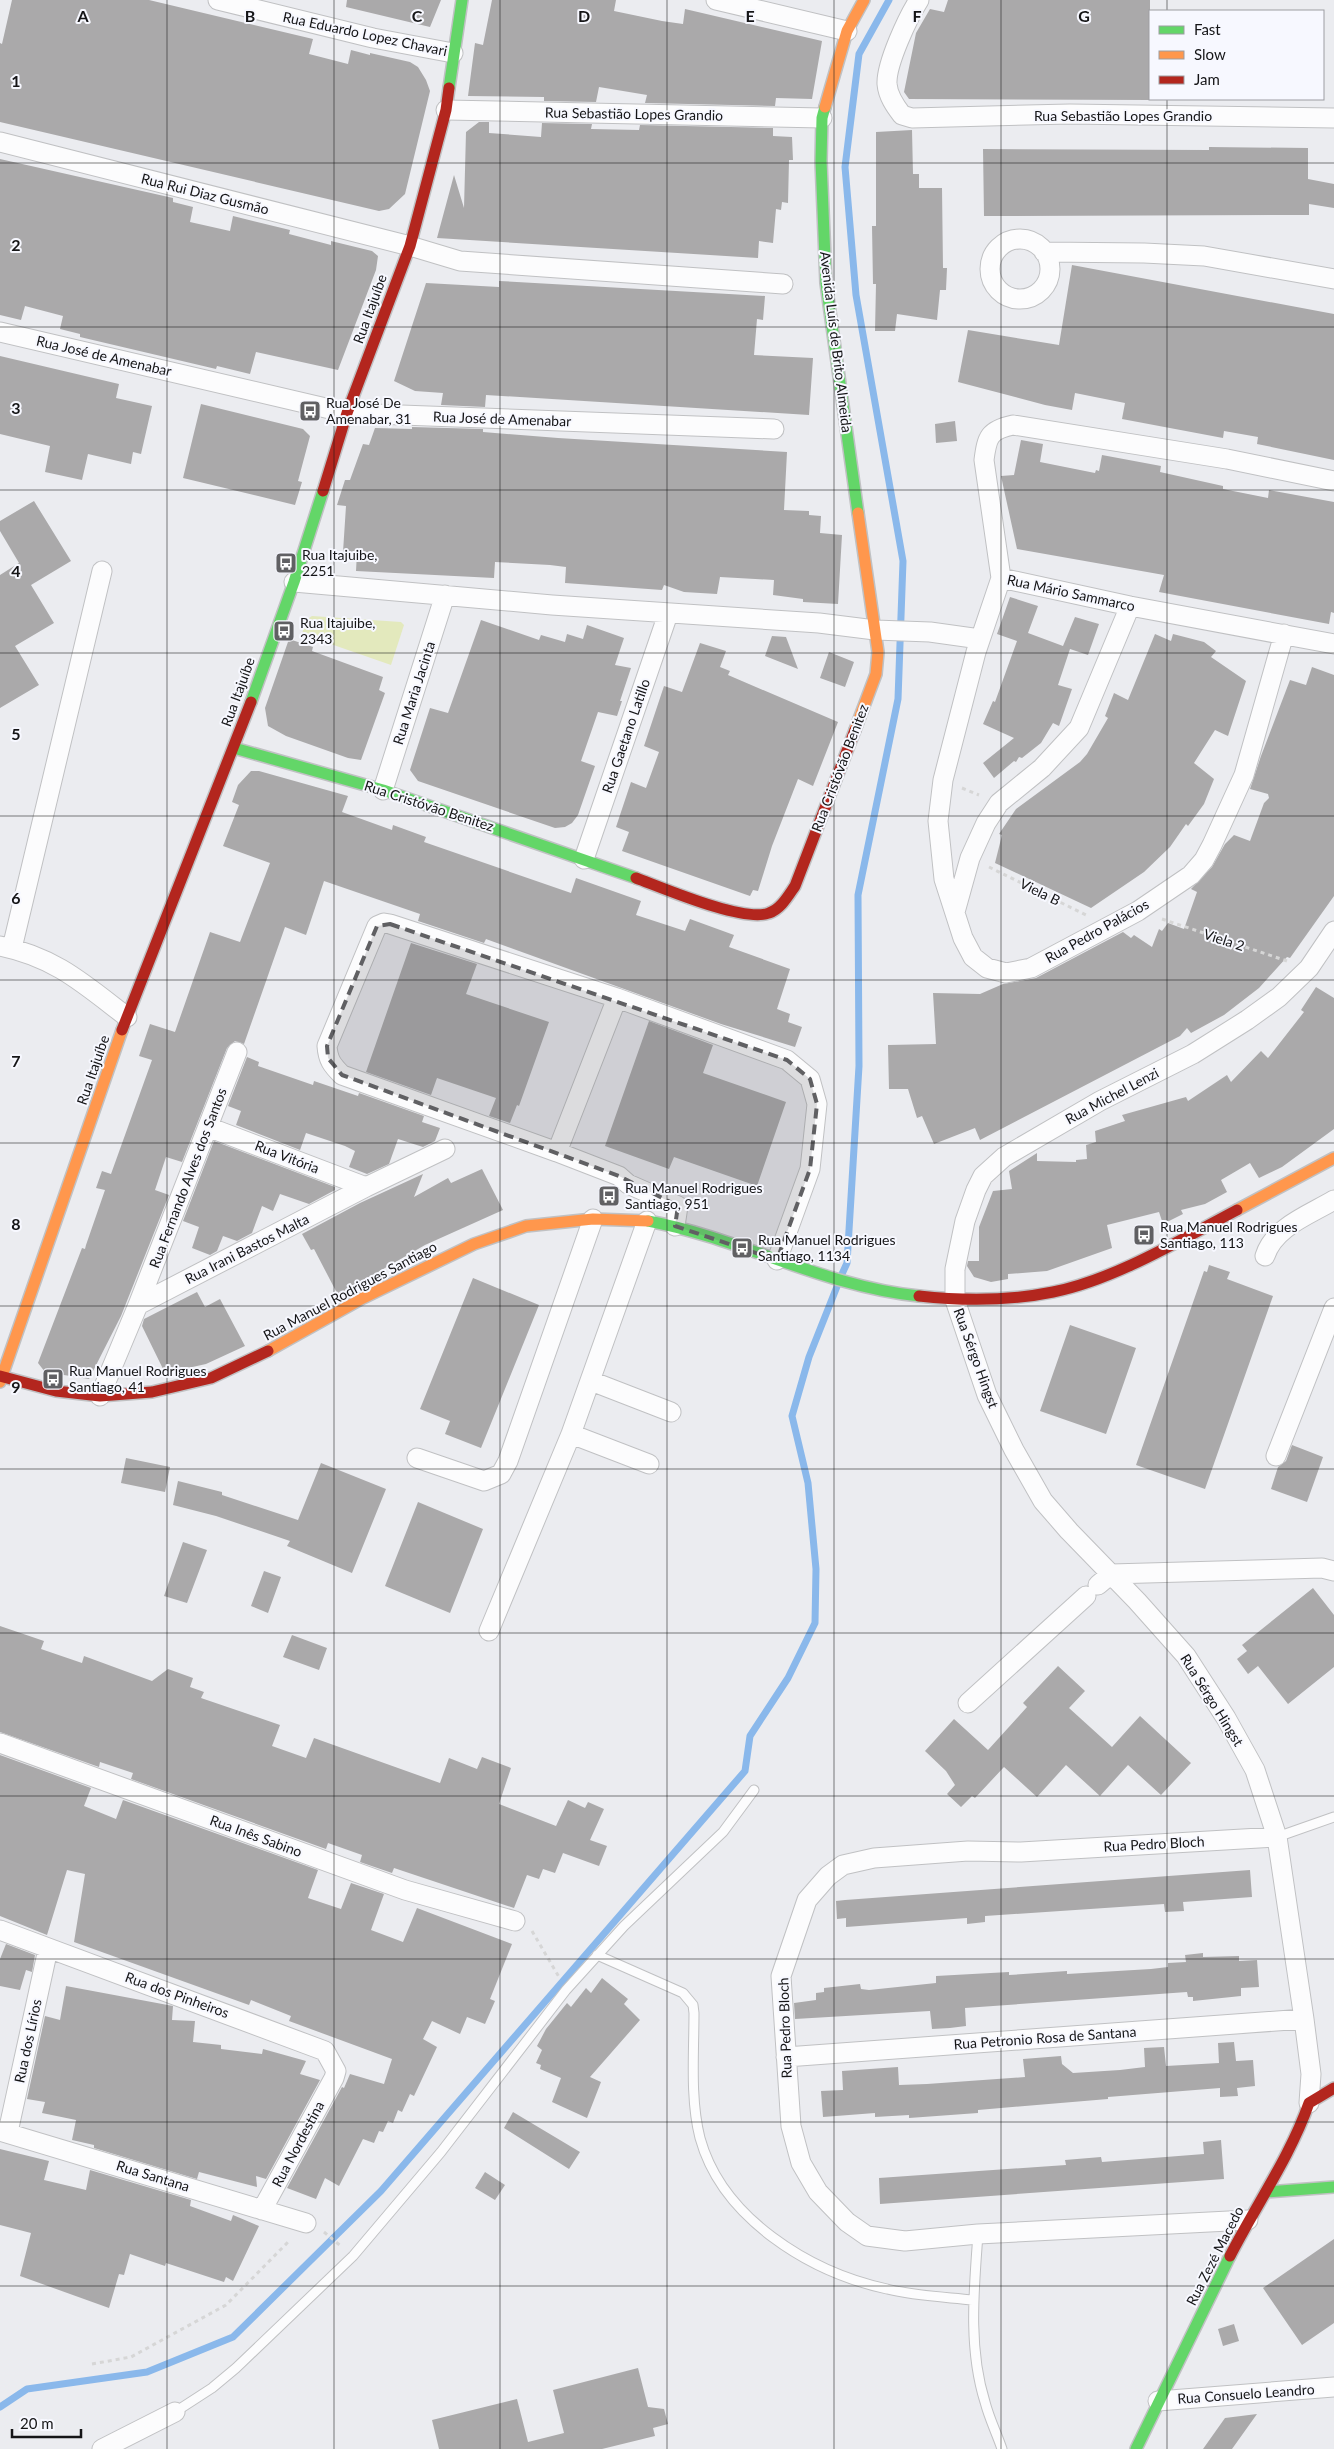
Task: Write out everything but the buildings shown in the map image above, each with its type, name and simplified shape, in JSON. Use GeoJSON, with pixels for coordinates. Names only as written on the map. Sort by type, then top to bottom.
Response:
{"type":"FeatureCollection","features":[{"type":"Feature","properties":{"kind":"main road","name":"Rua Itajuíbe"},"geometry":{"type":"LineString","coordinates":[[1,1378],[127,1017],[172,899],[234,748],[294,582],[347,412],[410,246],[446,110],[462,0]]}},
{"type":"Feature","properties":{"kind":"main road","name":"Avenida Luís de Brito Almeida"},"geometry":{"type":"LineString","coordinates":[[864,0],[847,31],[822,118],[821,160],[826,283],[884,630]]}},
{"type":"Feature","properties":{"kind":"main road","name":"Rua Cristóvão Benitez"},"geometry":{"type":"LineString","coordinates":[[234,748],[383,790],[715,906],[742,914],[764,916],[787,900],[795,886],[876,674],[878,652],[884,630]]}},
{"type":"Feature","properties":{"kind":"main road","name":"Rua Manuel Rodrigues Santiago"},"geometry":{"type":"LineString","coordinates":[[1,1378],[56,1390],[100,1396],[152,1392],[211,1378],[277,1347],[363,1298],[474,1244],[526,1226],[593,1219],[647,1221],[675,1226],[800,1268],[896,1294],[955,1300],[1002,1299],[1054,1292],[1109,1274],[1177,1242],[1334,1158]]}},
{"type":"Feature","properties":{"kind":"main road"},"geometry":{"type":"LineString","coordinates":[[1309,2103],[1334,2088]]}},
{"type":"Feature","properties":{"kind":"main road","name":"Rua Zezé Macedo"},"geometry":{"type":"LineString","coordinates":[[1136,2449],[1248,2220],[1266,2192],[1299,2132],[1309,2103]]}},
{"type":"Feature","properties":{"kind":"main road"},"geometry":{"type":"LineString","coordinates":[[1266,2192],[1334,2187]]}},
{"type":"Feature","properties":{"kind":"street","name":"Rua Eduardo Lopez Chavari"},"geometry":{"type":"LineString","coordinates":[[218,0],[373,38],[453,53]]}},
{"type":"Feature","properties":{"kind":"street"},"geometry":{"type":"LineString","coordinates":[[716,0],[847,31]]}},
{"type":"Feature","properties":{"kind":"street","name":"Rua Sebastião Lopes Grandio"},"geometry":{"type":"LineString","coordinates":[[919,0],[911,13],[895,51],[887,82],[890,97],[896,108],[902,115],[912,118],[1070,114],[1334,118]]}},
{"type":"Feature","properties":{"kind":"street","name":"Rua Sebastião Lopes Grandio"},"geometry":{"type":"LineString","coordinates":[[446,110],[822,118]]}},
{"type":"Feature","properties":{"kind":"street","name":"Rua Rui Diaz Gusmão"},"geometry":{"type":"LineString","coordinates":[[0,142],[410,246],[460,261],[783,284]]}},
{"type":"Feature","properties":{"kind":"street"},"geometry":{"type":"LineString","coordinates":[[1044,252],[1204,256],[1334,279]]}},
{"type":"Feature","properties":{"kind":"street","name":"Rua José de Amenabar"},"geometry":{"type":"LineString","coordinates":[[0,332],[347,412],[774,429]]}},
{"type":"Feature","properties":{"kind":"street","name":"Rua Mário Sammarco"},"geometry":{"type":"LineString","coordinates":[[1334,481],[1227,460],[1013,425],[1001,427],[992,432],[986,442],[984,460],[1001,578],[1130,606],[1334,644]]}},
{"type":"Feature","properties":{"kind":"street"},"geometry":{"type":"LineString","coordinates":[[102,571],[6,947],[35,954],[60,967],[127,1017]]}},
{"type":"Feature","properties":{"kind":"street","name":"Rua Pedro Palácios"},"geometry":{"type":"LineString","coordinates":[[1001,578],[980,639],[943,780],[938,821],[940,859],[944,879],[963,938],[973,958],[987,968],[1006,973],[1031,968],[1138,911],[1191,875],[1204,860],[1244,775],[1284,634]]}},
{"type":"Feature","properties":{"kind":"street"},"geometry":{"type":"LineString","coordinates":[[294,582],[668,614],[818,622],[884,630],[930,632],[980,639]]}},
{"type":"Feature","properties":{"kind":"street","name":"Rua Maria Jacinta"},"geometry":{"type":"LineString","coordinates":[[383,790],[446,595]]}},
{"type":"Feature","properties":{"kind":"street"},"geometry":{"type":"LineString","coordinates":[[955,912],[970,858],[986,823],[999,803],[1042,768],[1079,728],[1130,606]]}},
{"type":"Feature","properties":{"kind":"street","name":"Rua Gaetano Latillo"},"geometry":{"type":"LineString","coordinates":[[584,859],[668,614]]}},
{"type":"Feature","properties":{"kind":"street"},"geometry":{"type":"LineString","coordinates":[[675,1226],[678,1206],[628,1184],[619,1176],[342,1074],[328,1058],[327,1046],[377,926],[384,923],[617,998],[787,1060],[810,1079],[817,1104],[810,1169],[777,1260]]}},
{"type":"Feature","properties":{"kind":"street","name":"Rua Michel Lenzi"},"geometry":{"type":"LineString","coordinates":[[955,1300],[955,1268],[965,1221],[983,1176],[1004,1157],[1100,1102],[1193,1054],[1247,1020],[1279,997],[1309,968],[1334,931]]}},
{"type":"Feature","properties":{"kind":"street"},"geometry":{"type":"LineString","coordinates":[[557,1152],[617,998]]}},
{"type":"Feature","properties":{"kind":"street","name":"Rua Fernando Alves dos Santos"},"geometry":{"type":"LineString","coordinates":[[138,1305],[237,1052]]}},
{"type":"Feature","properties":{"kind":"street","name":"Rua Vitória"},"geometry":{"type":"LineString","coordinates":[[208,1127],[366,1188]]}},
{"type":"Feature","properties":{"kind":"street","name":"Rua Irani Bastos Malta"},"geometry":{"type":"LineString","coordinates":[[138,1305],[445,1149]]}},
{"type":"Feature","properties":{"kind":"street"},"geometry":{"type":"LineString","coordinates":[[1265,1256],[1269,1244],[1278,1233],[1334,1200]]}},
{"type":"Feature","properties":{"kind":"street"},"geometry":{"type":"LineString","coordinates":[[418,1458],[484,1481],[501,1474],[508,1461],[593,1219]]}},
{"type":"Feature","properties":{"kind":"street"},"geometry":{"type":"LineString","coordinates":[[489,1631],[571,1434],[647,1221]]}},
{"type":"Feature","properties":{"kind":"street","name":"Rua Sérgo Hingst"},"geometry":{"type":"LineString","coordinates":[[955,1300],[987,1395],[1014,1450],[1043,1501],[1098,1585],[1186,1656],[1226,1718],[1255,1770],[1277,1838],[1311,2074],[1309,2103]]}},
{"type":"Feature","properties":{"kind":"street"},"geometry":{"type":"LineString","coordinates":[[100,1396],[138,1305]]}},
{"type":"Feature","properties":{"kind":"street"},"geometry":{"type":"LineString","coordinates":[[1276,1456],[1334,1308]]}},
{"type":"Feature","properties":{"kind":"street"},"geometry":{"type":"LineString","coordinates":[[591,1382],[670,1412]]}},
{"type":"Feature","properties":{"kind":"street"},"geometry":{"type":"LineString","coordinates":[[571,1434],[649,1464]]}},
{"type":"Feature","properties":{"kind":"street"},"geometry":{"type":"LineString","coordinates":[[968,1703],[1098,1585],[1322,1568],[1334,1570]]}},
{"type":"Feature","properties":{"kind":"street","name":"Rua Inês Sabino"},"geometry":{"type":"LineString","coordinates":[[0,1743],[405,1890],[522,1924]]}},
{"type":"Feature","properties":{"kind":"street","name":"Rua Pedro Bloch"},"geometry":{"type":"LineString","coordinates":[[1248,2220],[978,2234],[905,2240],[867,2236],[847,2222],[818,2192],[801,2163],[791,2126],[782,1976],[793,1935],[807,1900],[828,1876],[843,1865],[874,1858],[968,1850],[1021,1852],[1277,1838]]}},
{"type":"Feature","properties":{"kind":"street","name":"Rua dos Pinheiros"},"geometry":{"type":"LineString","coordinates":[[0,1930],[310,2044],[325,2051],[331,2058],[336,2071],[334,2078]]}},
{"type":"Feature","properties":{"kind":"street","name":"Rua dos Lírios"},"geometry":{"type":"LineString","coordinates":[[4,2132],[48,1949]]}},
{"type":"Feature","properties":{"kind":"street","name":"Rua Petronio Rosa de Santana"},"geometry":{"type":"LineString","coordinates":[[786,2057],[1304,2019]]}},
{"type":"Feature","properties":{"kind":"street","name":"Rua Nordestina"},"geometry":{"type":"LineString","coordinates":[[262,2210],[334,2078]]}},
{"type":"Feature","properties":{"kind":"street","name":"Rua Santana"},"geometry":{"type":"LineString","coordinates":[[4,2132],[306,2223]]}},
{"type":"Feature","properties":{"kind":"street","name":"Rua Consuelo Leandro"},"geometry":{"type":"LineString","coordinates":[[1158,2401],[1334,2387]]}},
{"type":"Feature","properties":{"kind":"street"},"geometry":{"type":"LineString","coordinates":[[102,2449],[175,2412]]}},
{"type":"Feature","properties":{"kind":"lane"},"geometry":{"type":"LineString","coordinates":[[175,2412],[212,2388],[236,2368],[353,2256],[441,2152],[566,1990],[624,1926],[723,1832],[754,1790]]}},
{"type":"Feature","properties":{"kind":"lane"},"geometry":{"type":"LineString","coordinates":[[1277,1838],[1334,1817]]}},
{"type":"Feature","properties":{"kind":"lane"},"geometry":{"type":"LineString","coordinates":[[597,1955],[683,1994],[693,2005],[695,2099],[700,2137],[708,2160],[726,2191],[765,2231],[796,2252],[820,2265],[886,2289],[973,2300]]}},
{"type":"Feature","properties":{"kind":"lane"},"geometry":{"type":"LineString","coordinates":[[978,2234],[973,2300],[975,2356],[984,2401],[1002,2449]]}},
{"type":"Feature","properties":{"kind":"path"},"geometry":{"type":"LineString","coordinates":[[943,780],[999,803]]}},
{"type":"Feature","properties":{"kind":"path","name":"Viela B"},"geometry":{"type":"LineString","coordinates":[[970,858],[1109,927]]}},
{"type":"Feature","properties":{"kind":"path","name":"Viela 2"},"geometry":{"type":"LineString","coordinates":[[1138,911],[1309,968]]}},
{"type":"Feature","properties":{"kind":"path"},"geometry":{"type":"LineString","coordinates":[[522,1924],[562,1984]]}},
{"type":"Feature","properties":{"kind":"path"},"geometry":{"type":"LineString","coordinates":[[92,2364],[131,2357],[226,2305],[306,2223]]}},
{"type":"Feature","properties":{"kind":"path"},"geometry":{"type":"LineString","coordinates":[[327,2233],[348,2252]]}},
{"type":"Feature","properties":{"kind":"highlighted area"},"geometry":{"type":"Polygon","coordinates":[[[390,924],[787,1060],[810,1079],[817,1104],[810,1169],[777,1260],[675,1226],[678,1206],[619,1176],[342,1075],[328,1058],[327,1046],[377,926],[390,924]]]}},
{"type":"Feature","properties":{"kind":"green space"},"geometry":{"type":"Polygon","coordinates":[[[312,616],[401,622],[404,625],[391,665],[302,634],[306,620],[312,616]]]}},
{"type":"Feature","properties":{"kind":"waterway"},"geometry":{"type":"LineString","coordinates":[[842,1274],[847,1263],[859,1066],[858,895],[898,699],[903,561],[856,295],[845,167],[859,54],[889,0]]}},
{"type":"Feature","properties":{"kind":"waterway"},"geometry":{"type":"LineString","coordinates":[[0,2407],[27,2389],[147,2372],[233,2337],[381,2191],[745,1771],[750,1736],[788,1678],[815,1623],[816,1569],[808,1483],[792,1416],[809,1357],[838,1284]]}},
{"type":"Feature","properties":{"kind":"traffic: fast"},"geometry":{"type":"LineString","coordinates":[[449,88],[462,0]]}},
{"type":"Feature","properties":{"kind":"traffic: fast"},"geometry":{"type":"LineString","coordinates":[[825,107],[822,118],[821,161],[826,283],[858,513]]}},
{"type":"Feature","properties":{"kind":"traffic: fast"},"geometry":{"type":"LineString","coordinates":[[251,702],[294,582],[323,491]]}},
{"type":"Feature","properties":{"kind":"traffic: fast"},"geometry":{"type":"LineString","coordinates":[[234,748],[383,790],[636,878]]}},
{"type":"Feature","properties":{"kind":"traffic: fast"},"geometry":{"type":"LineString","coordinates":[[648,1221],[716,1239],[850,1283],[884,1291],[919,1296]]}},
{"type":"Feature","properties":{"kind":"traffic: fast"},"geometry":{"type":"LineString","coordinates":[[1266,2192],[1334,2187]]}},
{"type":"Feature","properties":{"kind":"traffic: fast"},"geometry":{"type":"LineString","coordinates":[[1136,2449],[1230,2256]]}},
{"type":"Feature","properties":{"kind":"traffic: slow"},"geometry":{"type":"LineString","coordinates":[[825,107],[847,31],[864,0]]}},
{"type":"Feature","properties":{"kind":"traffic: slow"},"geometry":{"type":"LineString","coordinates":[[855,730],[876,674],[878,652],[858,513]]}},
{"type":"Feature","properties":{"kind":"traffic: slow"},"geometry":{"type":"LineString","coordinates":[[0,1382],[122,1030]]}},
{"type":"Feature","properties":{"kind":"traffic: slow"},"geometry":{"type":"LineString","coordinates":[[1237,1210],[1334,1158]]}},
{"type":"Feature","properties":{"kind":"traffic: slow"},"geometry":{"type":"LineString","coordinates":[[268,1351],[363,1298],[474,1244],[526,1226],[593,1219],[648,1221]]}},
{"type":"Feature","properties":{"kind":"traffic: jam"},"geometry":{"type":"LineString","coordinates":[[323,491],[347,413],[410,246],[446,110],[449,88]]}},
{"type":"Feature","properties":{"kind":"traffic: jam"},"geometry":{"type":"LineString","coordinates":[[122,1030],[251,702]]}},
{"type":"Feature","properties":{"kind":"traffic: jam"},"geometry":{"type":"LineString","coordinates":[[636,878],[723,909],[757,915],[773,911],[784,902],[795,886],[855,730]]}},
{"type":"Feature","properties":{"kind":"traffic: jam"},"geometry":{"type":"LineString","coordinates":[[919,1296],[953,1299],[1003,1299],[1053,1292],[1076,1286],[1124,1268],[1171,1246],[1237,1210]]}},
{"type":"Feature","properties":{"kind":"traffic: jam"},"geometry":{"type":"LineString","coordinates":[[0,1376],[56,1391],[100,1396],[152,1392],[211,1378],[268,1351]]}},
{"type":"Feature","properties":{"kind":"traffic: jam"},"geometry":{"type":"LineString","coordinates":[[1230,2256],[1283,2162],[1309,2103],[1334,2088]]}},
{"type":"Feature","properties":{"kind":"place","name":"Rua José De Amenabar, 31"},"geometry":{"type":"Point","coordinates":[310,411]}},
{"type":"Feature","properties":{"kind":"place","name":"Rua Itajuibe, 2251"},"geometry":{"type":"Point","coordinates":[286,563]}},
{"type":"Feature","properties":{"kind":"place","name":"Rua Itajuibe, 2343"},"geometry":{"type":"Point","coordinates":[284,631]}},
{"type":"Feature","properties":{"kind":"place","name":"Rua Manuel Rodrigues Santiago, 951"},"geometry":{"type":"Point","coordinates":[609,1196]}},
{"type":"Feature","properties":{"kind":"place","name":"Rua Manuel Rodrigues Santiago, 113"},"geometry":{"type":"Point","coordinates":[1144,1235]}},
{"type":"Feature","properties":{"kind":"place","name":"Rua Manuel Rodrigues Santiago, 1134"},"geometry":{"type":"Point","coordinates":[742,1248]}},
{"type":"Feature","properties":{"kind":"place","name":"Rua Manuel Rodrigues Santiago, 41"},"geometry":{"type":"Point","coordinates":[53,1379]}}]}
